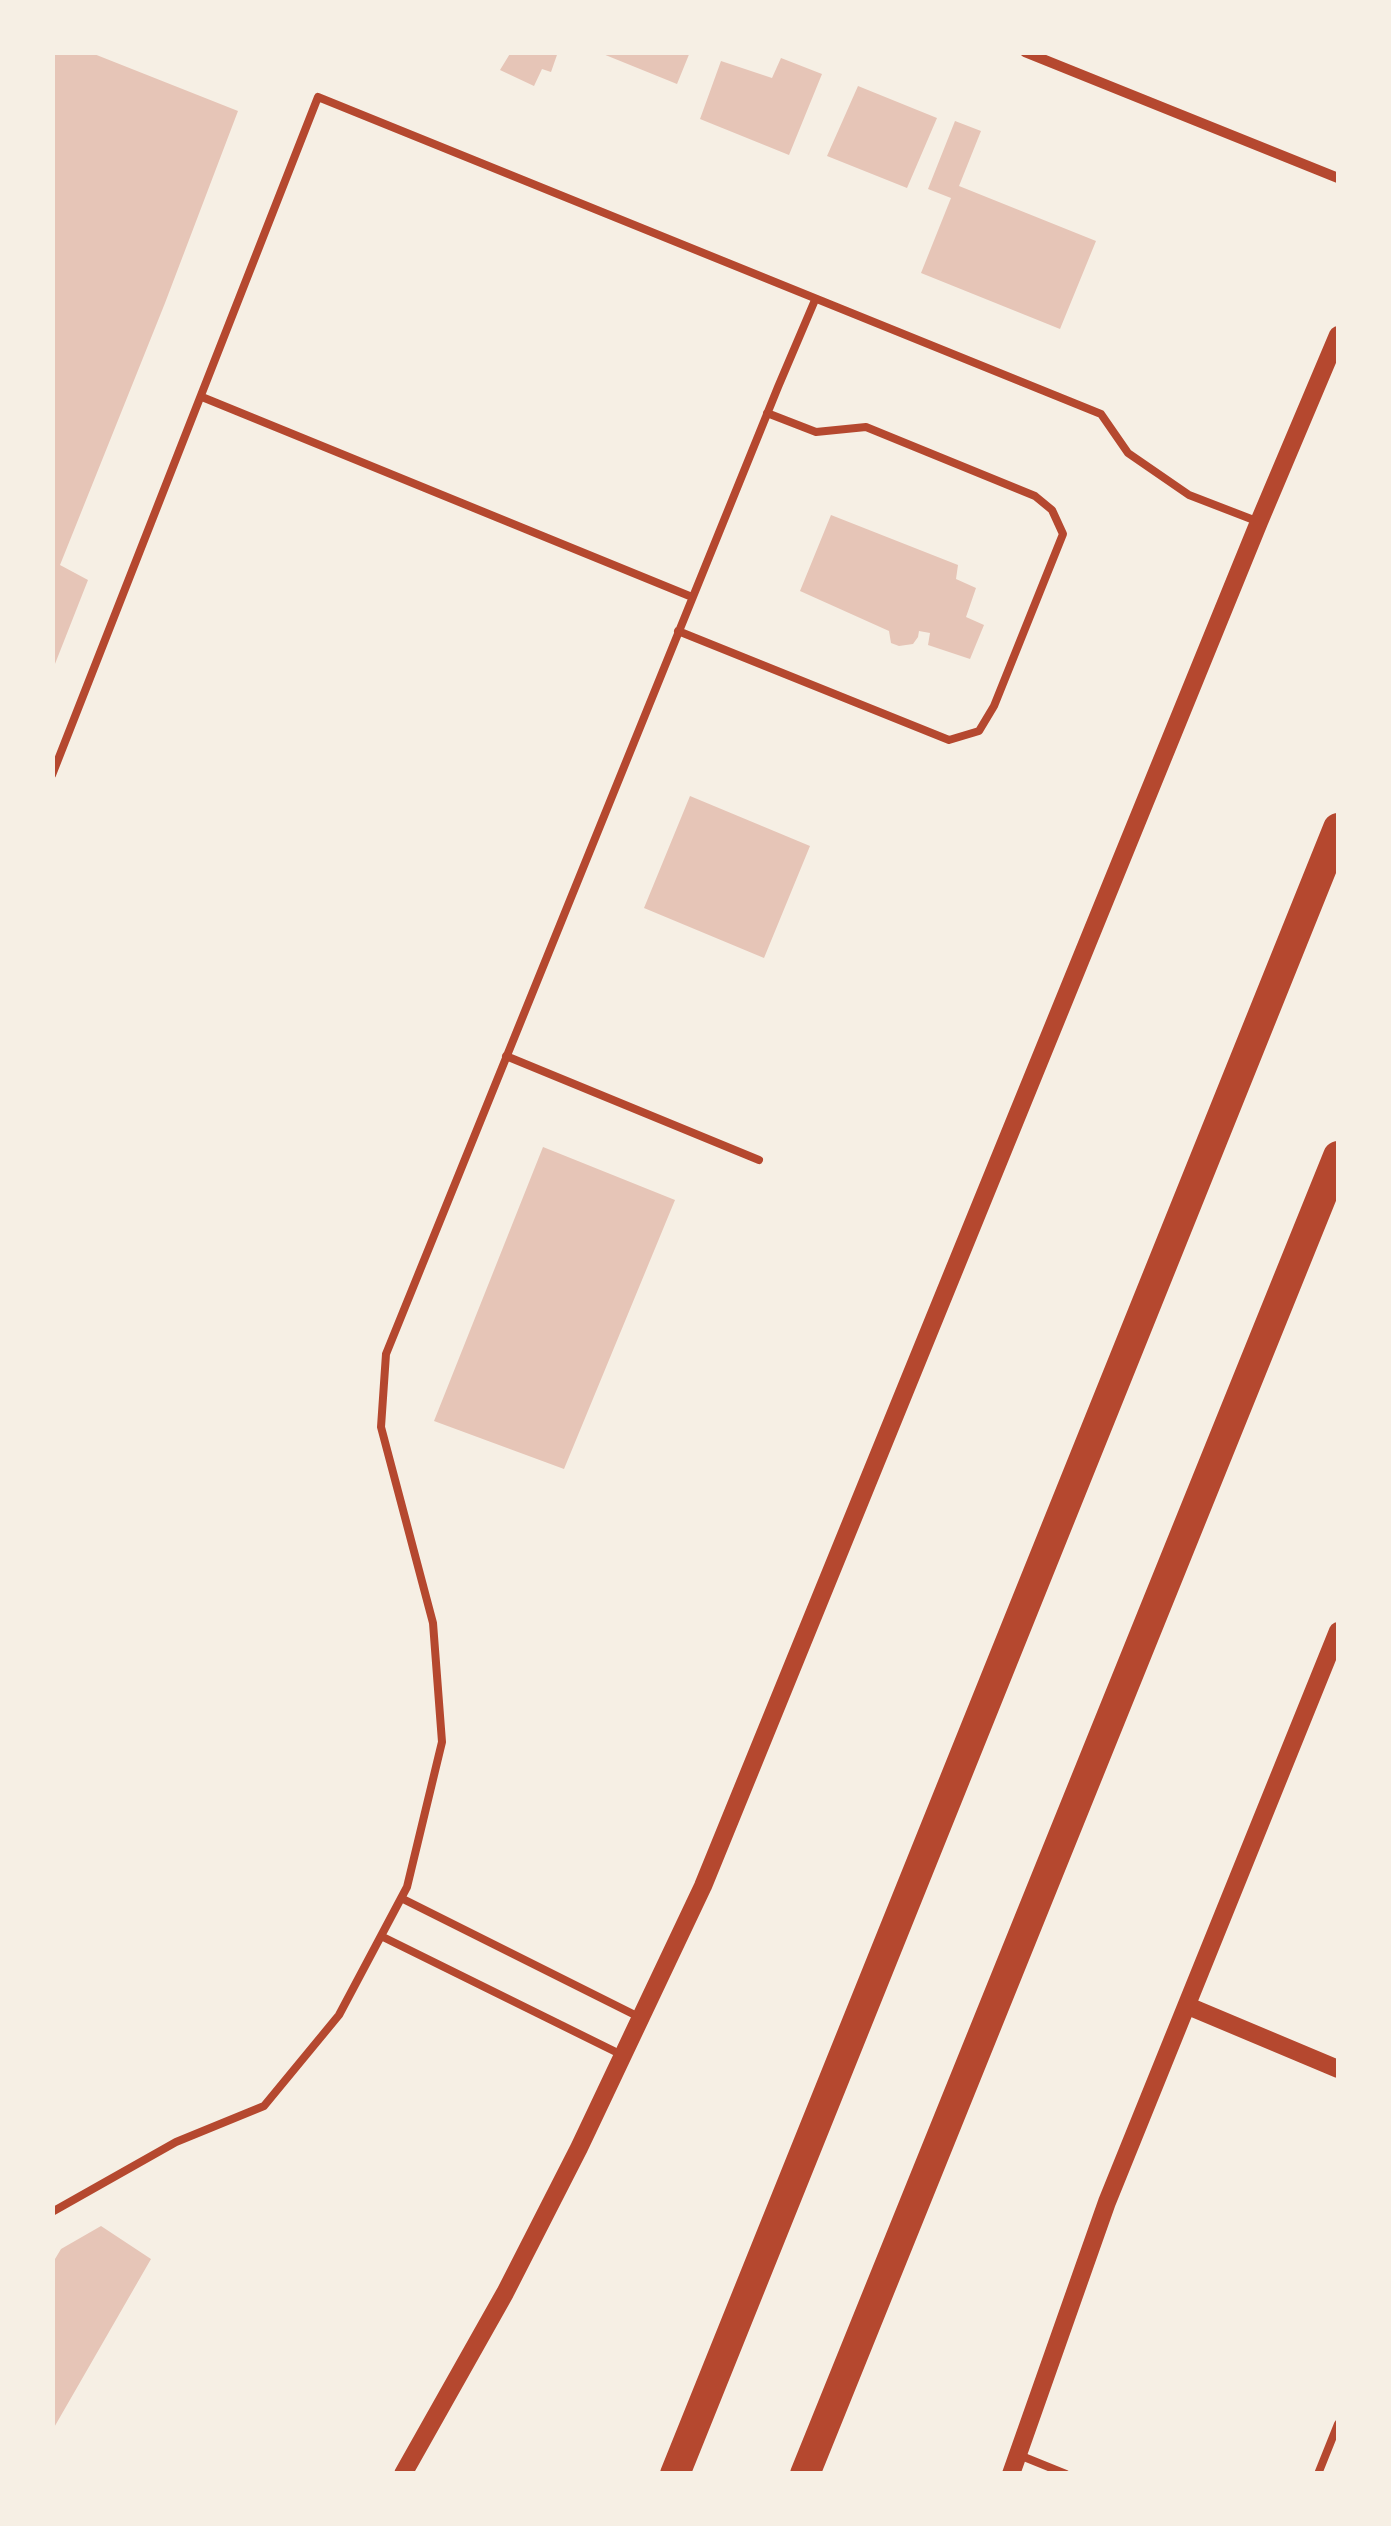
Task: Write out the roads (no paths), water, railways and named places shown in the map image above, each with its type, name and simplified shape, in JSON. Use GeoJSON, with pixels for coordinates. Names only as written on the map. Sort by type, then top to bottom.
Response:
{"type":"FeatureCollection","features":[{"type":"Feature","properties":{"kind":"highway"},"geometry":{"type":"LineString","coordinates":[[675,2474],[1338,828]]}},
{"type":"Feature","properties":{"kind":"highway"},"geometry":{"type":"LineString","coordinates":[[806,2474],[1338,1156]]}},
{"type":"Feature","properties":{"kind":"street"},"geometry":{"type":"LineString","coordinates":[[1025,52],[1338,178]]}},
{"type":"Feature","properties":{"kind":"street"},"geometry":{"type":"LineString","coordinates":[[404,2474],[505,2293],[624,2056],[703,1886],[1338,335]]}},
{"type":"Feature","properties":{"kind":"street"},"geometry":{"type":"LineString","coordinates":[[1010,2474],[1106,2202],[1335,1651],[1338,1631]]}},
{"type":"Feature","properties":{"kind":"street"},"geometry":{"type":"LineString","coordinates":[[1188,2006],[1338,2069]]}},
{"type":"Feature","properties":{"kind":"lane"},"geometry":{"type":"LineString","coordinates":[[52,775],[318,98],[1101,414],[1128,453],[1189,496],[1259,522]]}},
{"type":"Feature","properties":{"kind":"lane"},"geometry":{"type":"LineString","coordinates":[[52,2212],[176,2142],[264,2106],[339,2015],[407,1887],[442,1742],[433,1623],[381,1428],[386,1354],[815,300]]}},
{"type":"Feature","properties":{"kind":"lane"},"geometry":{"type":"LineString","coordinates":[[202,397],[692,597]]}},
{"type":"Feature","properties":{"kind":"lane"},"geometry":{"type":"LineString","coordinates":[[678,631],[949,740],[979,731],[994,706],[1063,534],[1052,510],[1035,496],[866,427],[816,432],[767,412]]}},
{"type":"Feature","properties":{"kind":"lane"},"geometry":{"type":"LineString","coordinates":[[506,1056],[759,1160]]}},
{"type":"Feature","properties":{"kind":"lane"},"geometry":{"type":"LineString","coordinates":[[401,1898],[641,2018]]}},
{"type":"Feature","properties":{"kind":"lane"},"geometry":{"type":"LineString","coordinates":[[381,1936],[624,2056]]}},
{"type":"Feature","properties":{"kind":"lane"},"geometry":{"type":"LineString","coordinates":[[1318,2474],[1338,2424]]}},
{"type":"Feature","properties":{"kind":"lane"},"geometry":{"type":"LineString","coordinates":[[1017,2454],[1066,2474]]}}]}
